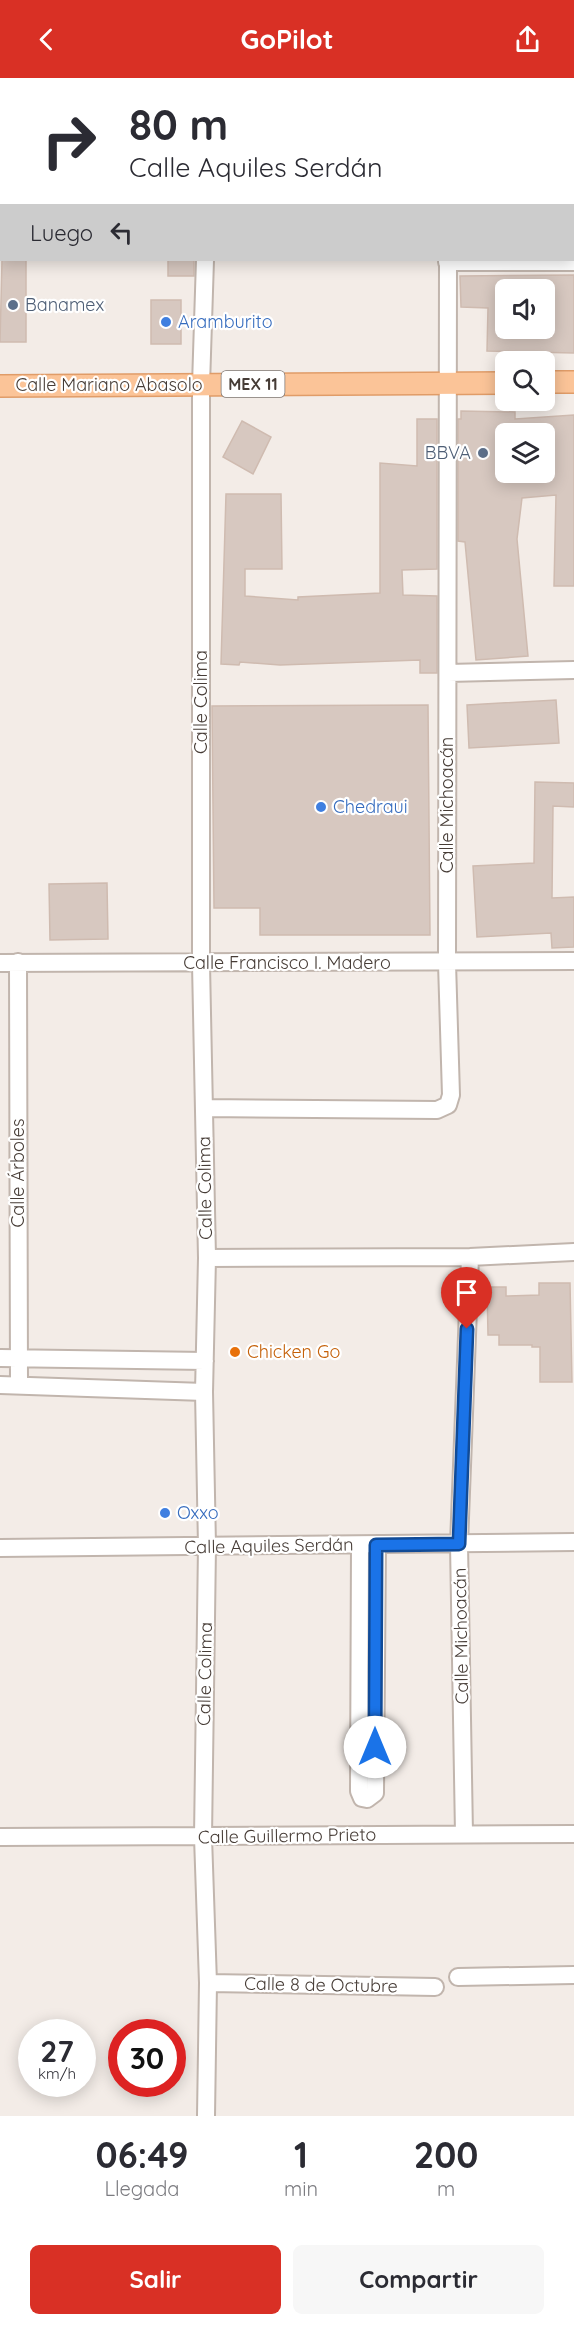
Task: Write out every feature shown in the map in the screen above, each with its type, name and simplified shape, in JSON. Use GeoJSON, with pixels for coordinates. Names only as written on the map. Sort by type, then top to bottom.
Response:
{"type":"FeatureCollection","features":[{"type":"Feature","properties":{"kind":"main road"},"geometry":{"type":"LineString","coordinates":[[555,382],[574,382]]}},
{"type":"Feature","properties":{"kind":"main road","name":"Calle Mariano Abasolo"},"geometry":{"type":"LineString","coordinates":[[0,386],[495,383]]}},
{"type":"Feature","properties":{"kind":"street","name":"Calle Colima"},"geometry":{"type":"LineString","coordinates":[[205,261],[201,385],[201,964],[207,1258],[204,1392],[207,1546],[203,1837],[208,1983],[206,2116]]}},
{"type":"Feature","properties":{"kind":"street"},"geometry":{"type":"LineString","coordinates":[[447,261],[574,262]]}},
{"type":"Feature","properties":{"kind":"street","name":"Calle Michoacán"},"geometry":{"type":"LineString","coordinates":[[204,1108],[437,1110],[448,1105],[451,1095],[447,963],[447,261]]}},
{"type":"Feature","properties":{"kind":"street"},"geometry":{"type":"LineString","coordinates":[[448,673],[574,670]]}},
{"type":"Feature","properties":{"kind":"street","name":"Calle Francisco I. Madero"},"geometry":{"type":"LineString","coordinates":[[0,963],[574,961]]}},
{"type":"Feature","properties":{"kind":"street","name":"Calle Árboles"},"geometry":{"type":"LineString","coordinates":[[18,962],[19,1385]]}},
{"type":"Feature","properties":{"kind":"street"},"geometry":{"type":"LineString","coordinates":[[207,1258],[470,1257],[574,1252]]}},
{"type":"Feature","properties":{"kind":"street","name":"Calle Michoacán"},"geometry":{"type":"LineString","coordinates":[[464,1834],[459,1544],[470,1257]]}},
{"type":"Feature","properties":{"kind":"street"},"geometry":{"type":"LineString","coordinates":[[0,1358],[205,1360]]}},
{"type":"Feature","properties":{"kind":"street"},"geometry":{"type":"LineString","coordinates":[[0,1385],[204,1392]]}},
{"type":"Feature","properties":{"kind":"street","name":"Calle Aquiles Serdán"},"geometry":{"type":"LineString","coordinates":[[0,1548],[574,1542]]}},
{"type":"Feature","properties":{"kind":"street"},"geometry":{"type":"LineString","coordinates":[[368,1545],[368,1723]]}},
{"type":"Feature","properties":{"kind":"street","name":"Calle Guillermo Prieto"},"geometry":{"type":"LineString","coordinates":[[0,1837],[574,1834]]}},
{"type":"Feature","properties":{"kind":"street"},"geometry":{"type":"LineString","coordinates":[[458,1977],[574,1975]]}},
{"type":"Feature","properties":{"kind":"street","name":"Calle 8 de Octubre"},"geometry":{"type":"LineString","coordinates":[[208,1983],[435,1987]]}},
{"type":"Feature","properties":{"kind":"building","name":"Banamex"},"geometry":{"type":"Polygon","coordinates":[[[2,261],[26,261],[26,342],[0,342],[2,261]]]}},
{"type":"Feature","properties":{"kind":"building"},"geometry":{"type":"Polygon","coordinates":[[[168,261],[194,261],[194,276],[168,276],[168,261]]]}},
{"type":"Feature","properties":{"kind":"building"},"geometry":{"type":"Polygon","coordinates":[[[574,275],[574,353],[487,351],[488,308],[461,307],[460,276],[574,275]]]}},
{"type":"Feature","properties":{"kind":"building","name":"Aramburito"},"geometry":{"type":"Polygon","coordinates":[[[151,300],[181,300],[181,344],[151,344],[151,300]]]}},
{"type":"Feature","properties":{"kind":"building"},"geometry":{"type":"Polygon","coordinates":[[[461,411],[515,412],[515,419],[574,415],[574,586],[554,586],[556,495],[522,498],[517,539],[528,656],[476,660],[465,542],[458,541],[458,419],[461,419],[461,411]]]}},
{"type":"Feature","properties":{"kind":"building"},"geometry":{"type":"Polygon","coordinates":[[[417,419],[437,419],[437,569],[402,570],[403,595],[437,596],[437,673],[420,673],[420,660],[280,665],[240,662],[239,665],[221,664],[226,494],[281,494],[282,569],[245,569],[245,596],[298,600],[298,597],[380,593],[380,463],[417,466],[417,419]]]}},
{"type":"Feature","properties":{"kind":"building"},"geometry":{"type":"Polygon","coordinates":[[[242,421],[271,437],[253,474],[223,457],[242,421]]]}},
{"type":"Feature","properties":{"kind":"building"},"geometry":{"type":"Polygon","coordinates":[[[556,700],[559,743],[469,748],[467,705],[556,700]]]}},
{"type":"Feature","properties":{"kind":"building","name":"Chedraui"},"geometry":{"type":"Polygon","coordinates":[[[428,705],[430,935],[260,935],[260,908],[214,908],[212,706],[428,705]]]}},
{"type":"Feature","properties":{"kind":"building"},"geometry":{"type":"Polygon","coordinates":[[[535,782],[574,783],[574,807],[553,806],[552,898],[574,897],[574,947],[552,948],[551,933],[477,937],[473,866],[534,863],[535,782]]]}},
{"type":"Feature","properties":{"kind":"building"},"geometry":{"type":"Polygon","coordinates":[[[107,883],[108,939],[50,940],[49,884],[107,883]]]}},
{"type":"Feature","properties":{"kind":"building"},"geometry":{"type":"Polygon","coordinates":[[[539,1283],[570,1283],[572,1382],[540,1382],[540,1347],[499,1345],[499,1335],[488,1335],[487,1287],[506,1287],[506,1296],[539,1295],[539,1283]]]}},
{"type":"Feature","properties":{"kind":"place","name":"Banamex"},"geometry":{"type":"Point","coordinates":[13,305]}},
{"type":"Feature","properties":{"kind":"place","name":"Aramburito"},"geometry":{"type":"Point","coordinates":[166,322]}},
{"type":"Feature","properties":{"kind":"place","name":"BBVA"},"geometry":{"type":"Point","coordinates":[483,453]}},
{"type":"Feature","properties":{"kind":"place","name":"Chedraui"},"geometry":{"type":"Point","coordinates":[321,807]}},
{"type":"Feature","properties":{"kind":"place","name":"Chicken Go"},"geometry":{"type":"Point","coordinates":[235,1352]}},
{"type":"Feature","properties":{"kind":"place","name":"Oxxo"},"geometry":{"type":"Point","coordinates":[165,1513]}},
{"type":"Feature","properties":{"kind":"route"},"geometry":{"type":"LineString","coordinates":[[375,1747],[376,1545],[459,1544],[467,1329]]}}]}
